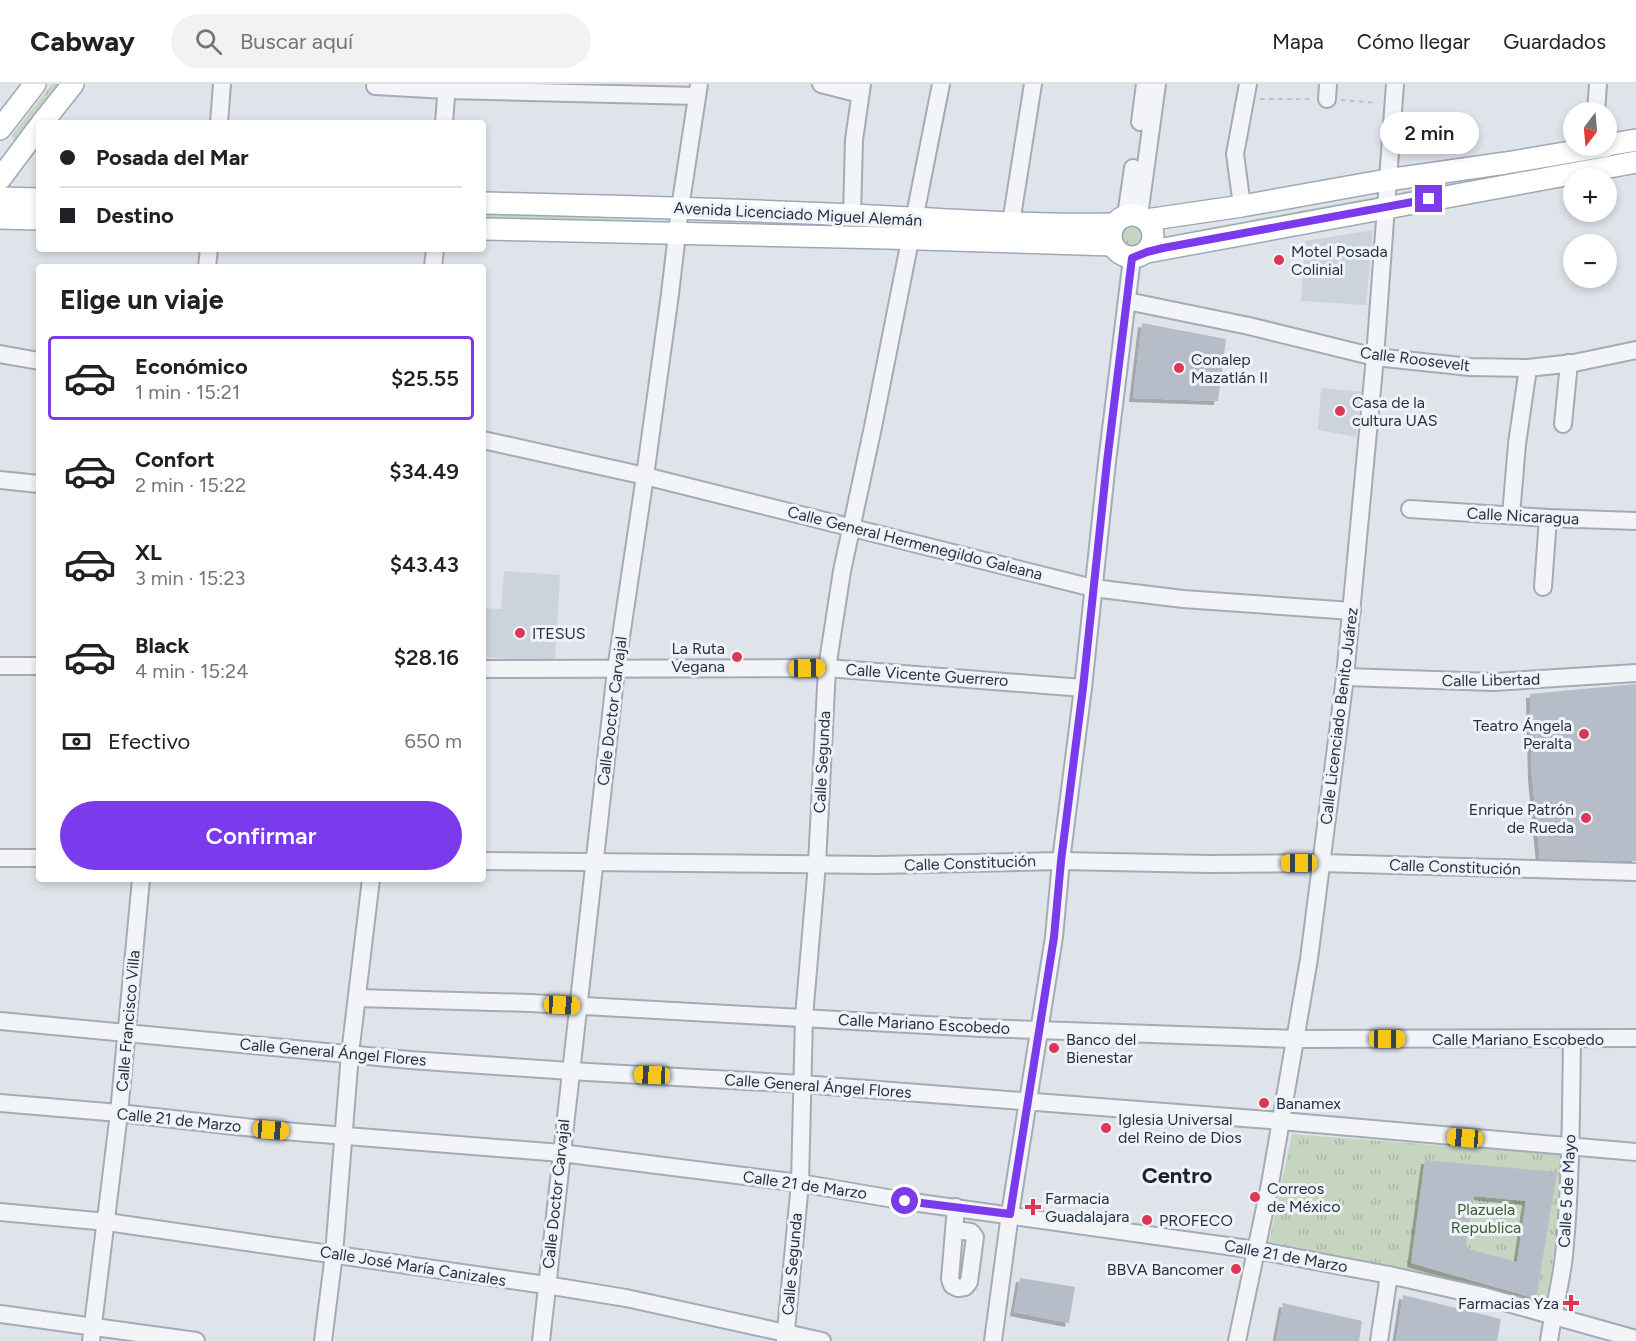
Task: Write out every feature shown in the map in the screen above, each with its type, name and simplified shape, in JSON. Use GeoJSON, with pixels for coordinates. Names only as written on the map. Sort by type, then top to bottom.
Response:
{"type":"FeatureCollection","features":[{"type":"Feature","properties":{"kind":"main road"},"geometry":{"type":"LineString","coordinates":[[0,129],[35,84]]}},
{"type":"Feature","properties":{"kind":"main road"},"geometry":{"type":"LineString","coordinates":[[44,120],[73,84]]}},
{"type":"Feature","properties":{"kind":"main road"},"geometry":{"type":"LineString","coordinates":[[0,200],[36,134]]}},
{"type":"Feature","properties":{"kind":"main road","name":"Avenida Licenciado Miguel Alemán"},"geometry":{"type":"LineString","coordinates":[[1617,143],[1636,140]]}},
{"type":"Feature","properties":{"kind":"main road","name":"Avenida Licenciado Miguel Alemán"},"geometry":{"type":"LineString","coordinates":[[486,203],[680,208],[1011,223],[1131,219],[1242,206],[1387,180],[1563,153]]}},
{"type":"Feature","properties":{"kind":"main road"},"geometry":{"type":"LineString","coordinates":[[1139,255],[1153,239],[1150,226],[1131,219],[1110,237],[1112,245],[1120,254],[1139,255],[1385,207],[1636,162]]}},
{"type":"Feature","properties":{"kind":"main road"},"geometry":{"type":"LineString","coordinates":[[0,200],[36,199]]}},
{"type":"Feature","properties":{"kind":"main road"},"geometry":{"type":"LineString","coordinates":[[0,200],[36,218]]}},
{"type":"Feature","properties":{"kind":"main road","name":"Avenida Licenciado Miguel Alemán"},"geometry":{"type":"LineString","coordinates":[[486,229],[1112,245]]}},
{"type":"Feature","properties":{"kind":"street"},"geometry":{"type":"LineString","coordinates":[[219,120],[222,84]]}},
{"type":"Feature","properties":{"kind":"street"},"geometry":{"type":"LineString","coordinates":[[821,84],[861,89],[854,140],[852,215]]}},
{"type":"Feature","properties":{"kind":"street","name":"Calle Segunda"},"geometry":{"type":"LineString","coordinates":[[785,1337],[800,1183],[804,1017],[817,864],[827,668],[842,571],[941,84]]}},
{"type":"Feature","properties":{"kind":"street"},"geometry":{"type":"LineString","coordinates":[[1011,223],[1033,84]]}},
{"type":"Feature","properties":{"kind":"street"},"geometry":{"type":"LineString","coordinates":[[1131,219],[1145,84]]}},
{"type":"Feature","properties":{"kind":"street"},"geometry":{"type":"LineString","coordinates":[[1131,219],[1157,84]]}},
{"type":"Feature","properties":{"kind":"street"},"geometry":{"type":"LineString","coordinates":[[1242,206],[1235,154],[1248,84]]}},
{"type":"Feature","properties":{"kind":"street","name":"Calle Licenciado Benito Juárez"},"geometry":{"type":"LineString","coordinates":[[1237,1341],[1281,1121],[1309,959],[1345,677],[1375,357],[1395,84]]}},
{"type":"Feature","properties":{"kind":"street"},"geometry":{"type":"LineString","coordinates":[[1597,102],[1598,84]]}},
{"type":"Feature","properties":{"kind":"street"},"geometry":{"type":"LineString","coordinates":[[375,86],[698,90]]}},
{"type":"Feature","properties":{"kind":"street"},"geometry":{"type":"LineString","coordinates":[[444,120],[447,87]]}},
{"type":"Feature","properties":{"kind":"street","name":"Calle Doctor Carvajal"},"geometry":{"type":"LineString","coordinates":[[541,1341],[616,670],[698,90]]}},
{"type":"Feature","properties":{"kind":"street"},"geometry":{"type":"LineString","coordinates":[[993,1341],[1010,1214],[1054,937],[1127,301],[1139,255]]}},
{"type":"Feature","properties":{"kind":"street","name":"Calle Roosevelt"},"geometry":{"type":"LineString","coordinates":[[1127,301],[1249,326],[1375,357],[1470,367],[1528,368],[1569,363],[1636,350]]}},
{"type":"Feature","properties":{"kind":"street"},"geometry":{"type":"LineString","coordinates":[[0,354],[36,360]]}},
{"type":"Feature","properties":{"kind":"street"},"geometry":{"type":"LineString","coordinates":[[1563,424],[1569,363]]}},
{"type":"Feature","properties":{"kind":"street"},"geometry":{"type":"LineString","coordinates":[[1511,515],[1517,444],[1528,368]]}},
{"type":"Feature","properties":{"kind":"street","name":"Calle General Hermenegildo Galeana"},"geometry":{"type":"LineString","coordinates":[[486,441],[645,476],[1093,588],[1183,599],[1352,611]]}},
{"type":"Feature","properties":{"kind":"street"},"geometry":{"type":"LineString","coordinates":[[0,480],[36,484]]}},
{"type":"Feature","properties":{"kind":"street","name":"Calle Nicaragua"},"geometry":{"type":"LineString","coordinates":[[1410,509],[1636,521]]}},
{"type":"Feature","properties":{"kind":"street"},"geometry":{"type":"LineString","coordinates":[[1543,587],[1548,518]]}},
{"type":"Feature","properties":{"kind":"street"},"geometry":{"type":"LineString","coordinates":[[0,666],[36,666]]}},
{"type":"Feature","properties":{"kind":"street","name":"Calle Vicente Guerrero"},"geometry":{"type":"LineString","coordinates":[[486,669],[827,668],[1083,688]]}},
{"type":"Feature","properties":{"kind":"street","name":"Calle Libertad"},"geometry":{"type":"LineString","coordinates":[[1345,677],[1494,682],[1636,673]]}},
{"type":"Feature","properties":{"kind":"street"},"geometry":{"type":"LineString","coordinates":[[0,858],[36,858]]}},
{"type":"Feature","properties":{"kind":"street","name":"Calle Constitución"},"geometry":{"type":"LineString","coordinates":[[486,861],[878,866],[1061,861],[1321,863],[1636,872]]}},
{"type":"Feature","properties":{"kind":"street","name":"Calle Francisco Villa"},"geometry":{"type":"LineString","coordinates":[[93,1334],[119,1113],[141,882]]}},
{"type":"Feature","properties":{"kind":"street"},"geometry":{"type":"LineString","coordinates":[[323,1341],[334,1254],[350,1054],[371,882]]}},
{"type":"Feature","properties":{"kind":"street","name":"Calle Mariano Escobedo"},"geometry":{"type":"LineString","coordinates":[[357,998],[578,1006],[981,1028],[1295,1039],[1636,1038]]}},
{"type":"Feature","properties":{"kind":"street","name":"Calle General Ángel Flores"},"geometry":{"type":"LineString","coordinates":[[0,1021],[350,1054],[570,1071],[802,1084],[1281,1121],[1636,1152]]}},
{"type":"Feature","properties":{"kind":"street","name":"Calle 5 de Mayo"},"geometry":{"type":"LineString","coordinates":[[1549,1341],[1564,1257],[1570,1147],[1572,1039]]}},
{"type":"Feature","properties":{"kind":"street","name":"Calle 21 de Marzo"},"geometry":{"type":"LineString","coordinates":[[0,1103],[119,1113],[271,1130],[561,1153],[800,1183],[905,1201],[1256,1250],[1389,1275],[1483,1296],[1636,1339]]}},
{"type":"Feature","properties":{"kind":"street"},"geometry":{"type":"LineString","coordinates":[[955,1230],[956,1207]]}},
{"type":"Feature","properties":{"kind":"street","name":"Calle José María Canizales"},"geometry":{"type":"LineString","coordinates":[[0,1212],[106,1222],[546,1285],[626,1298],[785,1337],[822,1341]]}},
{"type":"Feature","properties":{"kind":"street"},"geometry":{"type":"LineString","coordinates":[[1379,1341],[1389,1275]]}},
{"type":"Feature","properties":{"kind":"street"},"geometry":{"type":"LineString","coordinates":[[0,1314],[93,1334],[196,1341]]}},
{"type":"Feature","properties":{"kind":"shaded area"},"geometry":{"type":"Polygon","coordinates":[[[1373,230],[1366,305],[1301,301],[1305,241],[1373,230]]]}},
{"type":"Feature","properties":{"kind":"shaded area","name":"Casa de la cultura UAS"},"geometry":{"type":"Polygon","coordinates":[[[1321,388],[1362,392],[1356,437],[1318,430],[1321,388]]]}},
{"type":"Feature","properties":{"kind":"shaded area","name":"ITESUS"},"geometry":{"type":"Polygon","coordinates":[[[504,571],[560,575],[555,662],[486,657],[486,608],[501,609],[504,571]]]}},
{"type":"Feature","properties":{"kind":"green space"},"geometry":{"type":"Polygon","coordinates":[[[52,84],[66,84],[39,120],[36,120],[36,124],[23,142],[14,142],[12,135],[52,84]]]}},
{"type":"Feature","properties":{"kind":"green space"},"geometry":{"type":"Polygon","coordinates":[[[1610,156],[1611,156],[1400,195],[1401,192],[1610,156]]]}},
{"type":"Feature","properties":{"kind":"green space"},"geometry":{"type":"Polygon","coordinates":[[[1378,198],[1377,203],[1181,238],[1177,234],[1378,198]]]}},
{"type":"Feature","properties":{"kind":"green space"},"geometry":{"type":"Polygon","coordinates":[[[486,213],[650,221],[652,230],[486,222],[486,213]]]}},
{"type":"Feature","properties":{"kind":"green space"},"geometry":{"type":"Polygon","coordinates":[[[1131,222],[1141,226],[1145,236],[1141,246],[1131,250],[1121,246],[1117,236],[1121,226],[1131,222]]]}},
{"type":"Feature","properties":{"kind":"green space","name":"Plazuela Republica"},"geometry":{"type":"Polygon","coordinates":[[[1292,1134],[1565,1155],[1548,1304],[1384,1265],[1269,1242],[1292,1134]]]}},
{"type":"Feature","properties":{"kind":"building","name":"Conalep Mazatlán II"},"geometry":{"type":"Polygon","coordinates":[[[1142,323],[1226,339],[1218,401],[1133,398],[1142,323]]]}},
{"type":"Feature","properties":{"kind":"building"},"geometry":{"type":"Polygon","coordinates":[[[1636,684],[1636,861],[1540,859],[1532,776],[1530,694],[1636,684]]]}},
{"type":"Feature","properties":{"kind":"building"},"geometry":{"type":"Polygon","coordinates":[[[1425,1160],[1557,1172],[1536,1299],[1411,1263],[1425,1160]],[[1474,1196],[1465,1248],[1517,1262],[1526,1201],[1474,1196]]]}},
{"type":"Feature","properties":{"kind":"building"},"geometry":{"type":"Polygon","coordinates":[[[1020,1278],[1075,1287],[1069,1323],[1014,1312],[1020,1278]]]}},
{"type":"Feature","properties":{"kind":"building"},"geometry":{"type":"Polygon","coordinates":[[[1403,1295],[1501,1319],[1497,1341],[1396,1341],[1403,1295]]]}},
{"type":"Feature","properties":{"kind":"building"},"geometry":{"type":"Polygon","coordinates":[[[1283,1303],[1362,1321],[1359,1341],[1276,1341],[1283,1303]]]}},
{"type":"Feature","properties":{"kind":"place","name":"Motel Posada Colinial"},"geometry":{"type":"Point","coordinates":[1279,260]}},
{"type":"Feature","properties":{"kind":"place","name":"Conalep Mazatlán II"},"geometry":{"type":"Point","coordinates":[1179,368]}},
{"type":"Feature","properties":{"kind":"place","name":"Casa de la cultura UAS"},"geometry":{"type":"Point","coordinates":[1340,411]}},
{"type":"Feature","properties":{"kind":"place","name":"ITESUS"},"geometry":{"type":"Point","coordinates":[520,633]}},
{"type":"Feature","properties":{"kind":"place","name":"La Ruta Vegana"},"geometry":{"type":"Point","coordinates":[737,657]}},
{"type":"Feature","properties":{"kind":"place","name":"Teatro Ángela Peralta"},"geometry":{"type":"Point","coordinates":[1584,734]}},
{"type":"Feature","properties":{"kind":"place","name":"Enrique Patrón de Rueda"},"geometry":{"type":"Point","coordinates":[1586,818]}},
{"type":"Feature","properties":{"kind":"place","name":"Banco del Bienestar"},"geometry":{"type":"Point","coordinates":[1054,1048]}},
{"type":"Feature","properties":{"kind":"place","name":"Banamex"},"geometry":{"type":"Point","coordinates":[1264,1103]}},
{"type":"Feature","properties":{"kind":"place","name":"Iglesia Universal del Reino de Dios"},"geometry":{"type":"Point","coordinates":[1106,1128]}},
{"type":"Feature","properties":{"kind":"place","name":"Correos de México"},"geometry":{"type":"Point","coordinates":[1255,1197]}},
{"type":"Feature","properties":{"kind":"place","name":"Farmacia Guadalajara"},"geometry":{"type":"Point","coordinates":[1033,1207]}},
{"type":"Feature","properties":{"kind":"place","name":"PROFECO"},"geometry":{"type":"Point","coordinates":[1147,1220]}},
{"type":"Feature","properties":{"kind":"place","name":"BBVA Bancomer"},"geometry":{"type":"Point","coordinates":[1236,1269]}},
{"type":"Feature","properties":{"kind":"place","name":"Farmacias Yza"},"geometry":{"type":"Point","coordinates":[1571,1303]}},
{"type":"Feature","properties":{"kind":"district","name":"Centro"},"geometry":{"type":"Point","coordinates":[1177,1175]}},
{"type":"Feature","properties":{"kind":"route"},"geometry":{"type":"LineString","coordinates":[[905,1201],[1010,1214],[1032,1087],[1054,937],[1132,258],[1163,248],[1429,199]]}}]}
